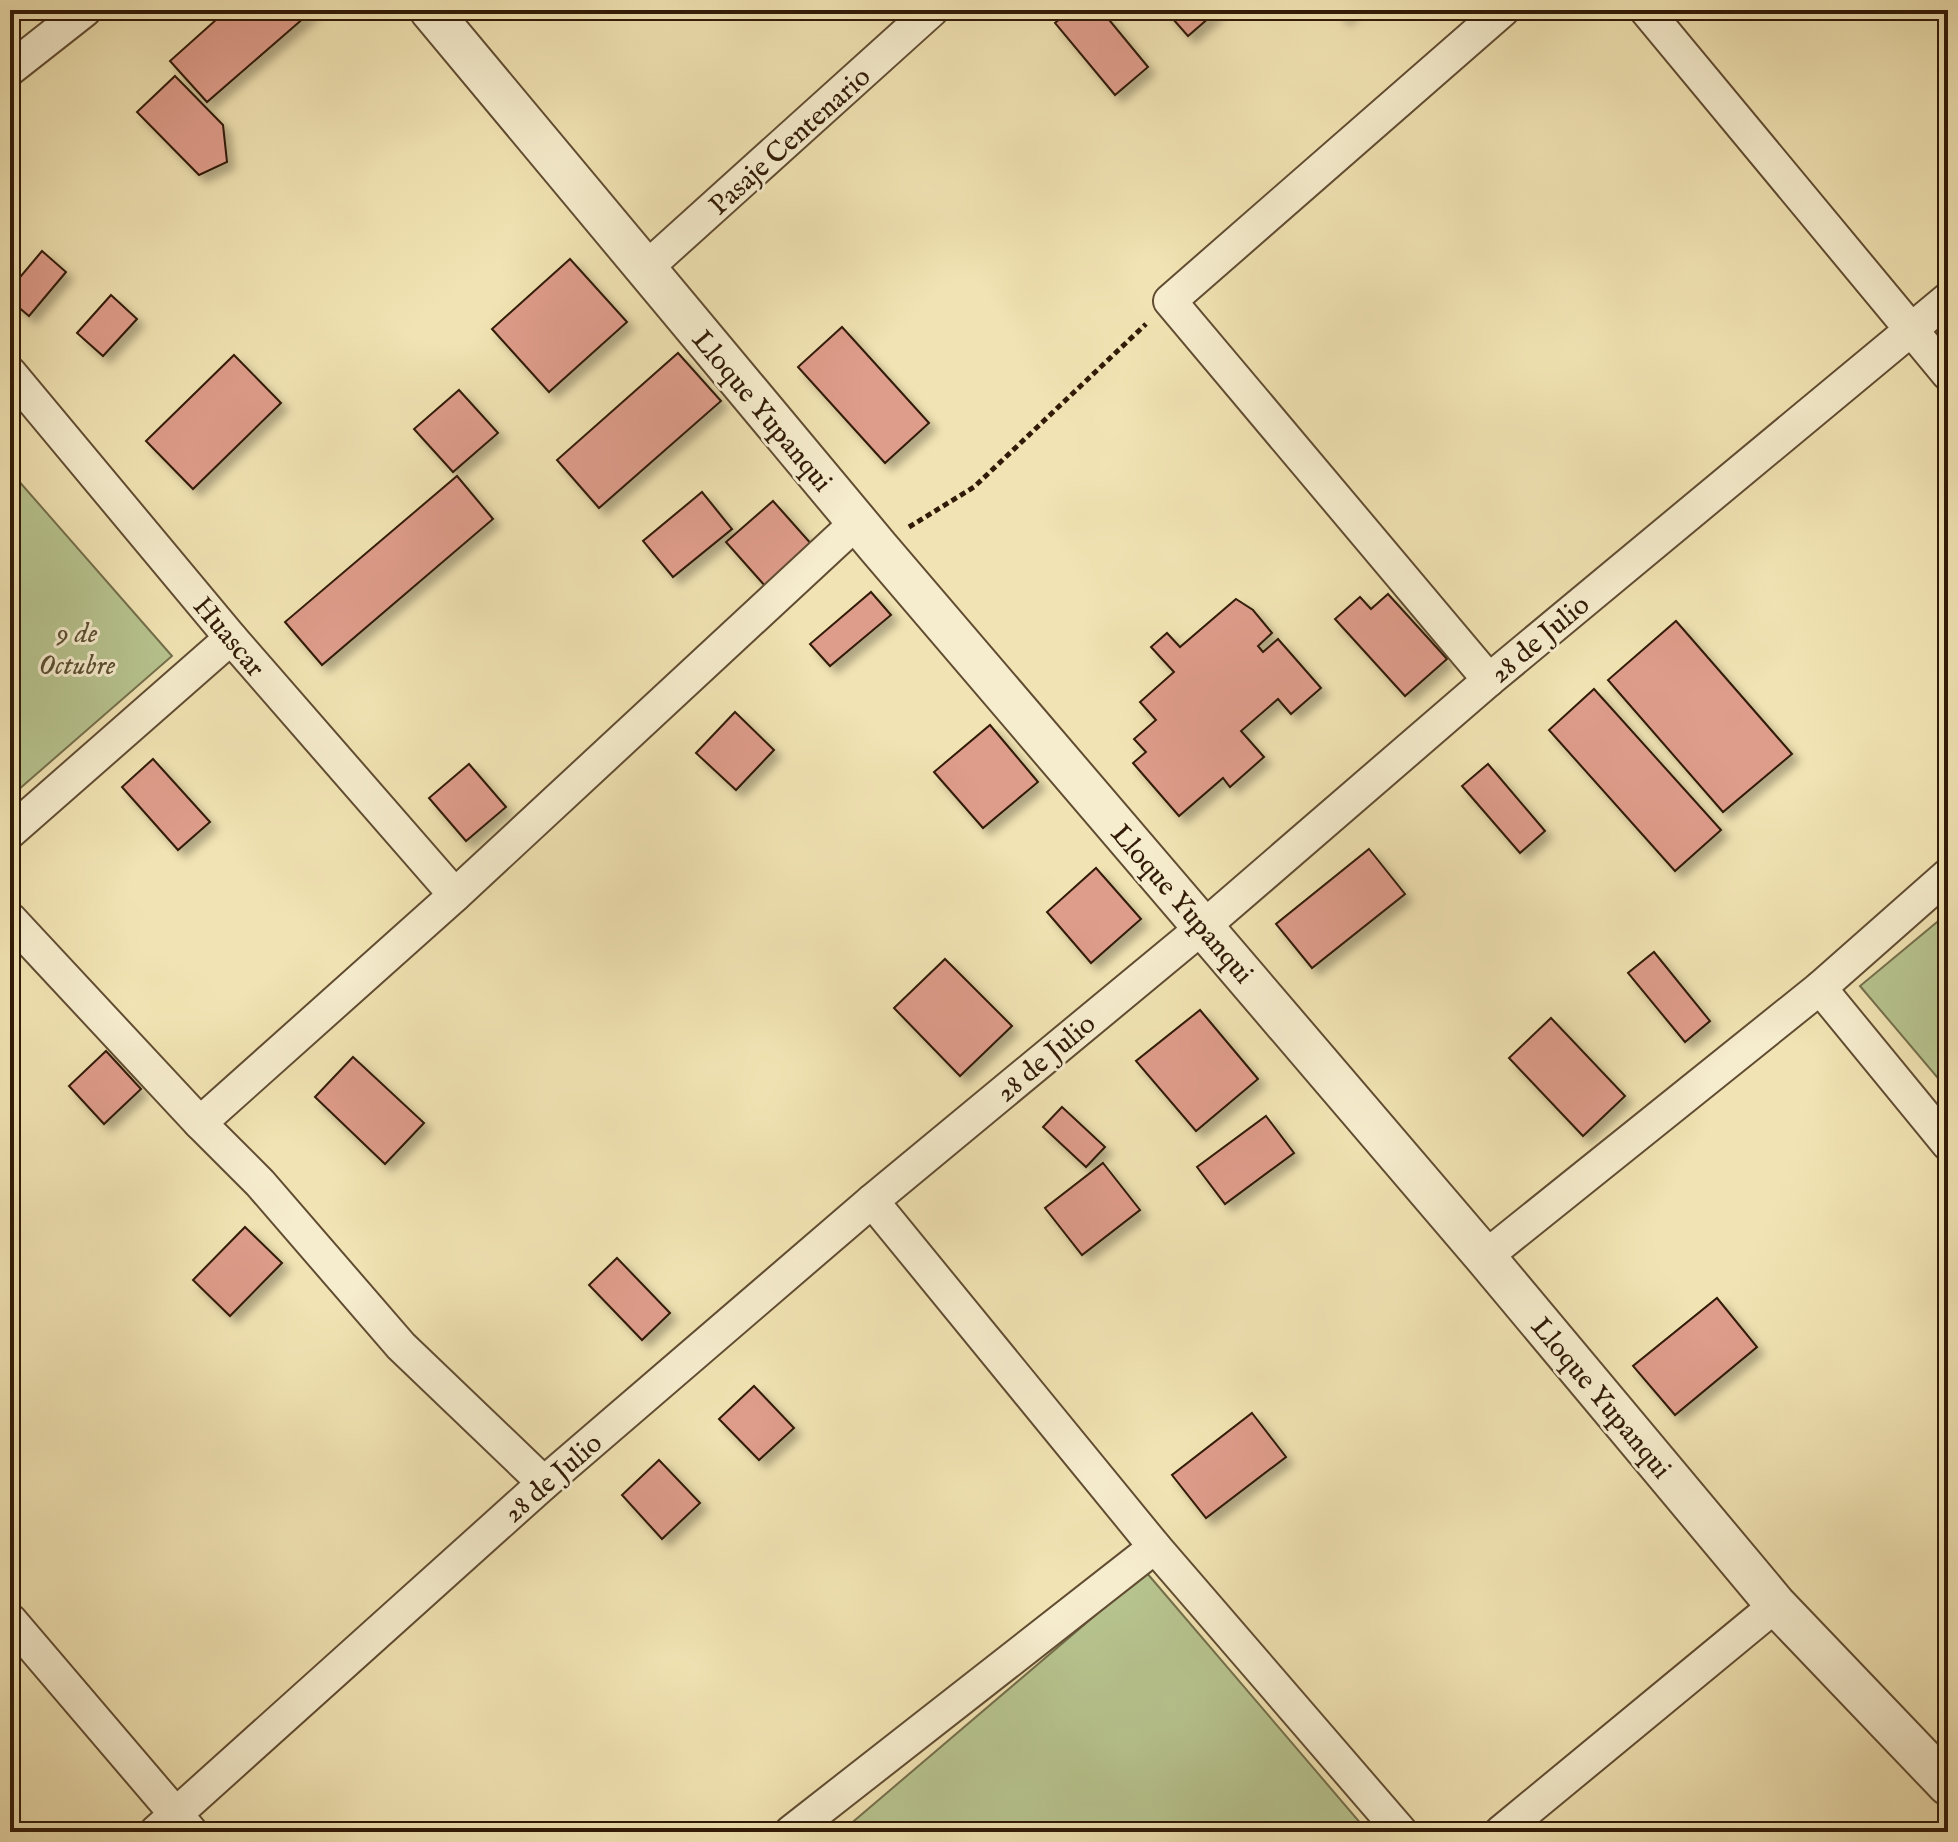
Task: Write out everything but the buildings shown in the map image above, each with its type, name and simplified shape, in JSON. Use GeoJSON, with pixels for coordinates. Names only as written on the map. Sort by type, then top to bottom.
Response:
{"type":"FeatureCollection","features":[{"type":"Feature","properties":{"kind":"street"},"geometry":{"type":"LineString","coordinates":[[10,69],[85,10]]}},
{"type":"Feature","properties":{"kind":"street","name":"Lloque Yupanqui"},"geometry":{"type":"LineString","coordinates":[[430,10],[867,534],[1485,1257],[1776,1605],[1948,1785]]}},
{"type":"Feature","properties":{"kind":"street","name":"Pasaje Centenario"},"geometry":{"type":"LineString","coordinates":[[645,269],[932,10]]}},
{"type":"Feature","properties":{"kind":"street"},"geometry":{"type":"LineString","coordinates":[[1489,680],[1170,301],[1503,10]]}},
{"type":"Feature","properties":{"kind":"street"},"geometry":{"type":"LineString","coordinates":[[1646,10],[1948,374]]}},
{"type":"Feature","properties":{"kind":"street","name":"28 de Julio"},"geometry":{"type":"LineString","coordinates":[[174,1826],[544,1483],[872,1201],[1203,927],[1489,680],[1948,299]]}},
{"type":"Feature","properties":{"kind":"street","name":"Huascar"},"geometry":{"type":"LineString","coordinates":[[10,373],[231,638],[455,895]]}},
{"type":"Feature","properties":{"kind":"street"},"geometry":{"type":"LineString","coordinates":[[200,1123],[867,534]]}},
{"type":"Feature","properties":{"kind":"street"},"geometry":{"type":"LineString","coordinates":[[10,832],[231,638]]}},
{"type":"Feature","properties":{"kind":"street"},"geometry":{"type":"LineString","coordinates":[[1485,1257],[1820,988],[1948,875]]}},
{"type":"Feature","properties":{"kind":"street"},"geometry":{"type":"LineString","coordinates":[[10,919],[260,1183],[401,1346],[544,1483]]}},
{"type":"Feature","properties":{"kind":"street"},"geometry":{"type":"LineString","coordinates":[[1820,988],[1948,1144]]}},
{"type":"Feature","properties":{"kind":"street"},"geometry":{"type":"LineString","coordinates":[[872,1201],[1155,1547],[1401,1832]]}},
{"type":"Feature","properties":{"kind":"street"},"geometry":{"type":"LineString","coordinates":[[791,1832],[1155,1547]]}},
{"type":"Feature","properties":{"kind":"street"},"geometry":{"type":"LineString","coordinates":[[1501,1832],[1776,1605]]}},
{"type":"Feature","properties":{"kind":"street"},"geometry":{"type":"LineString","coordinates":[[10,1620],[174,1826]]}},
{"type":"Feature","properties":{"kind":"path"},"geometry":{"type":"LineString","coordinates":[[867,534],[974,487],[1170,301]]}},
{"type":"Feature","properties":{"kind":"green space","name":"9 de Octubre"},"geometry":{"type":"Polygon","coordinates":[[[10,471],[172,656],[10,797],[10,471]]]}},
{"type":"Feature","properties":{"kind":"green space"},"geometry":{"type":"Polygon","coordinates":[[[1948,913],[1948,1090],[1860,986],[1948,913]]]}},
{"type":"Feature","properties":{"kind":"green space"},"geometry":{"type":"Polygon","coordinates":[[[1146,1572],[1368,1832],[841,1832],[1146,1572]]]}}]}
